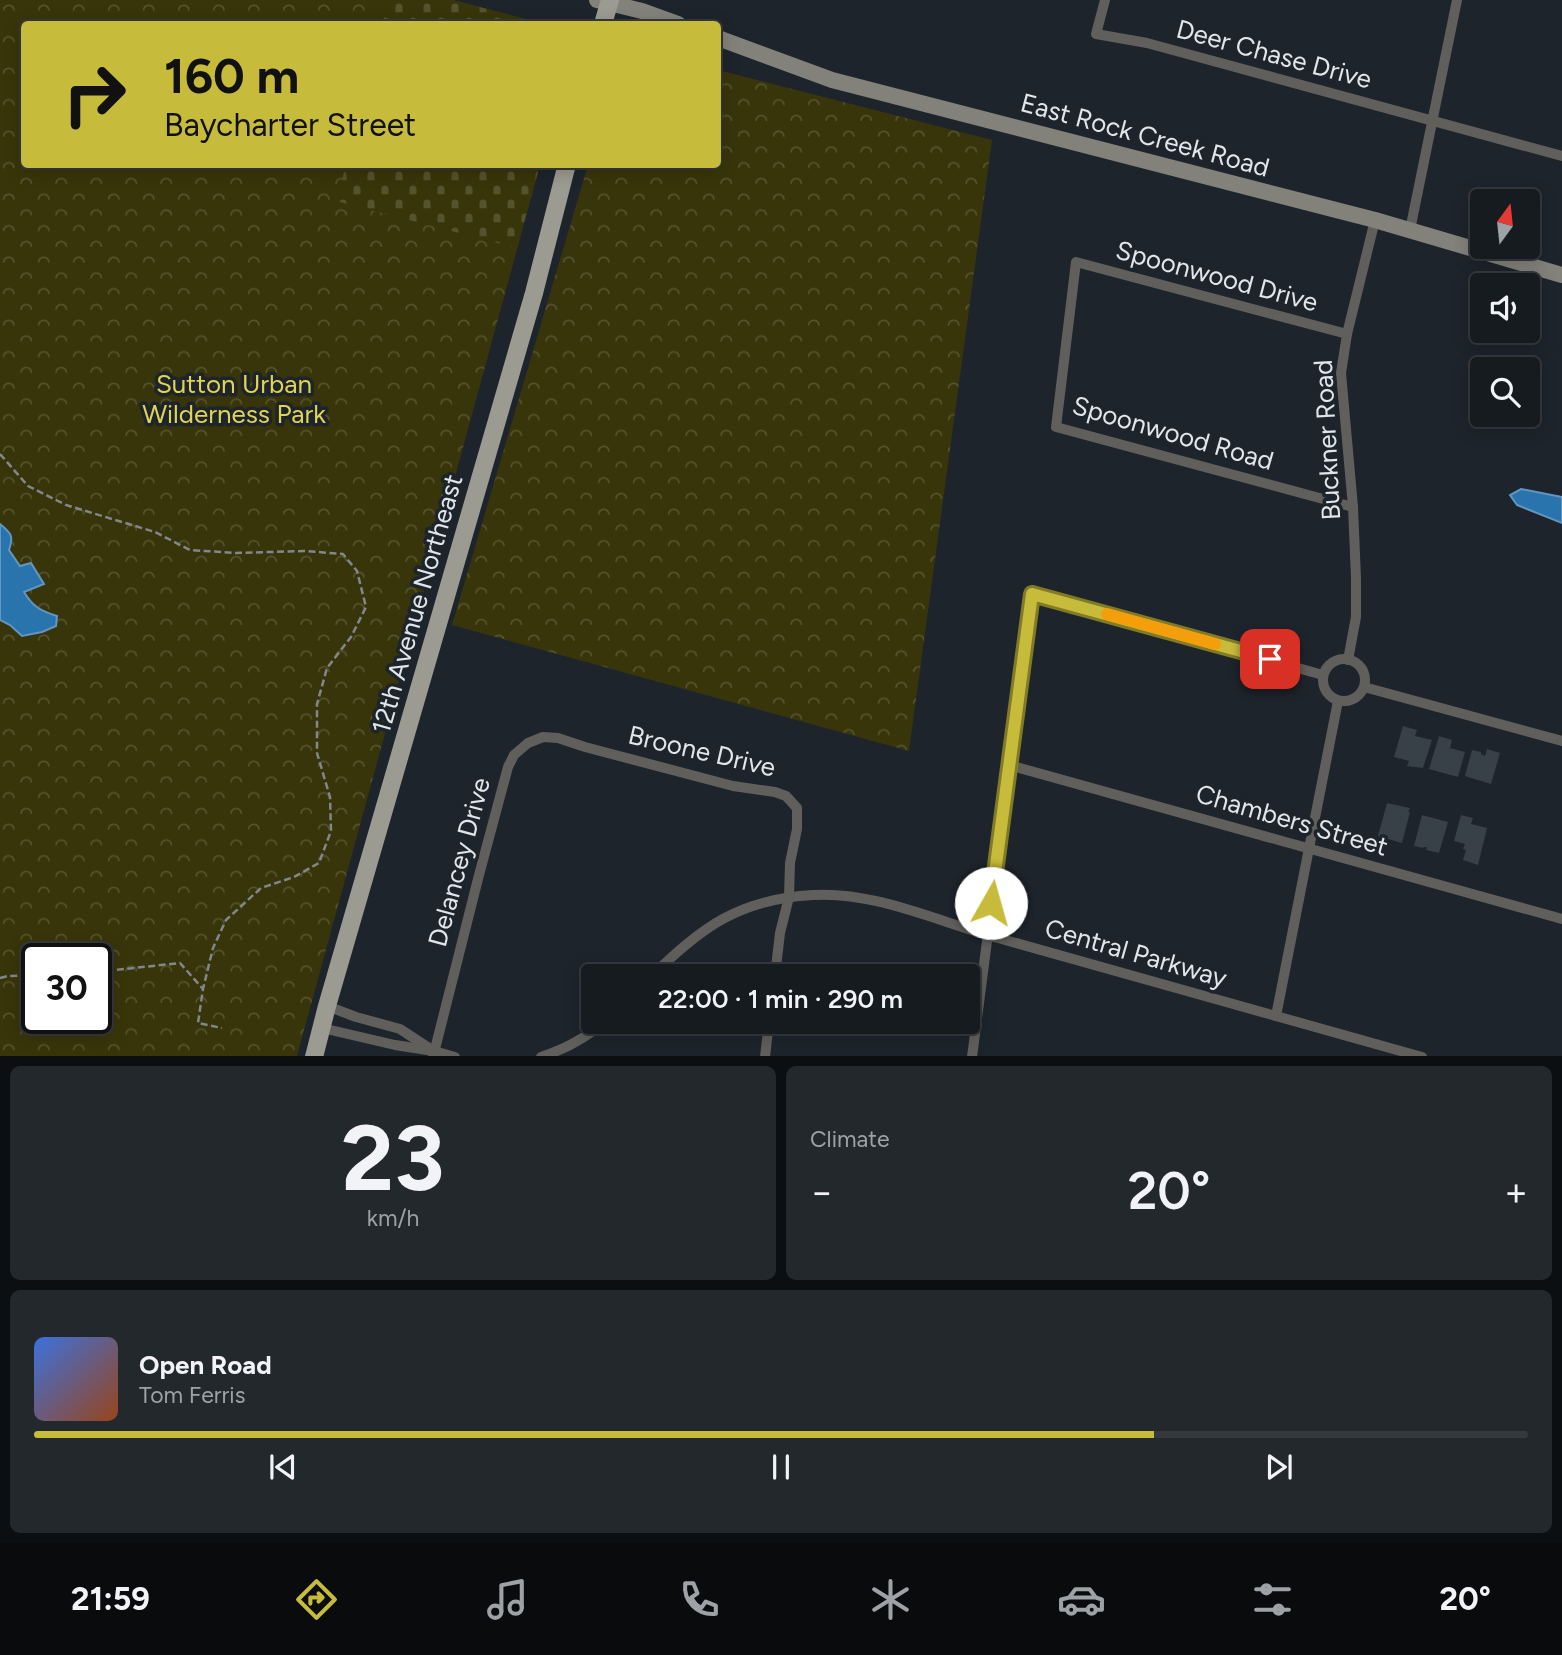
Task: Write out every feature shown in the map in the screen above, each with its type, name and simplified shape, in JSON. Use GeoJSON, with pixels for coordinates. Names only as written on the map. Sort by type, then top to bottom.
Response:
{"type":"FeatureCollection","features":[{"type":"Feature","properties":{"kind":"main road"},"geometry":{"type":"LineString","coordinates":[[603,21],[605,1]]}},
{"type":"Feature","properties":{"kind":"main road","name":"12th Avenue Northeast"},"geometry":{"type":"LineString","coordinates":[[314,1056],[534,293],[566,168]]}},
{"type":"Feature","properties":{"kind":"street","name":"Deer Chase Drive"},"geometry":{"type":"LineString","coordinates":[[1105,0],[1096,34],[1147,43],[1432,120]]}},
{"type":"Feature","properties":{"kind":"street"},"geometry":{"type":"LineString","coordinates":[[1410,230],[1457,0]]}},
{"type":"Feature","properties":{"kind":"street"},"geometry":{"type":"LineString","coordinates":[[605,1],[670,21]]}},
{"type":"Feature","properties":{"kind":"street","name":"East Rock Creek Road"},"geometry":{"type":"LineString","coordinates":[[721,39],[832,80],[1375,220],[1562,275]]}},
{"type":"Feature","properties":{"kind":"street"},"geometry":{"type":"LineString","coordinates":[[1432,120],[1562,156]]}},
{"type":"Feature","properties":{"kind":"street","name":"Buckner Road"},"geometry":{"type":"LineString","coordinates":[[1348,660],[1356,617],[1356,578],[1353,507],[1341,373],[1347,334],[1375,220]]}},
{"type":"Feature","properties":{"kind":"street","name":"Spoonwood Drive"},"geometry":{"type":"LineString","coordinates":[[1076,262],[1347,334]]}},
{"type":"Feature","properties":{"kind":"street","name":"Spoonwood Road"},"geometry":{"type":"LineString","coordinates":[[1076,262],[1056,427],[1353,507]]}},
{"type":"Feature","properties":{"kind":"street"},"geometry":{"type":"LineString","coordinates":[[972,1056],[1032,594],[1323,675]]}},
{"type":"Feature","properties":{"kind":"street"},"geometry":{"type":"LineString","coordinates":[[1348,660],[1361,667],[1365,677],[1364,687],[1354,699],[1338,701],[1325,690],[1323,675],[1333,662],[1348,660]]}},
{"type":"Feature","properties":{"kind":"street"},"geometry":{"type":"LineString","coordinates":[[1364,687],[1562,741]]}},
{"type":"Feature","properties":{"kind":"street"},"geometry":{"type":"LineString","coordinates":[[1276,1016],[1338,701]]}},
{"type":"Feature","properties":{"kind":"street","name":"Delancey Drive"},"geometry":{"type":"LineString","coordinates":[[434,1054],[475,888],[511,760],[528,743],[543,737],[558,737],[585,747]]}},
{"type":"Feature","properties":{"kind":"street","name":"Broone Drive"},"geometry":{"type":"LineString","coordinates":[[585,747],[733,786],[775,792],[786,796],[794,804],[798,813],[797,829],[790,863],[789,897],[780,933],[776,964]]}},
{"type":"Feature","properties":{"kind":"street","name":"Chambers Street"},"geometry":{"type":"LineString","coordinates":[[1009,765],[1562,919]]}},
{"type":"Feature","properties":{"kind":"street","name":"Central Parkway"},"geometry":{"type":"LineString","coordinates":[[665,964],[718,920],[748,907],[789,897],[855,897],[888,904],[987,935],[1422,1056]]}},
{"type":"Feature","properties":{"kind":"street"},"geometry":{"type":"LineString","coordinates":[[327,1006],[400,1029],[434,1054]]}},
{"type":"Feature","properties":{"kind":"street"},"geometry":{"type":"LineString","coordinates":[[321,1028],[434,1054],[455,1056]]}},
{"type":"Feature","properties":{"kind":"street"},"geometry":{"type":"LineString","coordinates":[[541,1056],[570,1052],[588,1034]]}},
{"type":"Feature","properties":{"kind":"street"},"geometry":{"type":"LineString","coordinates":[[765,1056],[768,1034]]}},
{"type":"Feature","properties":{"kind":"path"},"geometry":{"type":"LineString","coordinates":[[0,454],[28,486],[66,505],[155,532],[190,550],[343,554],[357,571],[366,607],[351,637],[327,668],[317,704],[317,753],[330,797],[331,831],[319,863],[295,877],[261,888],[226,920],[213,948],[198,1023],[222,1028]]}},
{"type":"Feature","properties":{"kind":"path"},"geometry":{"type":"LineString","coordinates":[[112,970],[180,963],[203,989]]}},
{"type":"Feature","properties":{"kind":"path"},"geometry":{"type":"LineString","coordinates":[[0,978],[21,976]]}},
{"type":"Feature","properties":{"kind":"green space","name":"Sutton Urban Wilderness Park"},"geometry":{"type":"Polygon","coordinates":[[[0,0],[453,0],[533,21],[21,21],[21,168],[539,168],[297,1056],[0,1056],[0,0]]]}},
{"type":"Feature","properties":{"kind":"green space"},"geometry":{"type":"Polygon","coordinates":[[[389,0],[453,0],[533,21],[383,21],[389,0]]]}},
{"type":"Feature","properties":{"kind":"green space"},"geometry":{"type":"Polygon","coordinates":[[[721,71],[992,140],[909,751],[452,625],[587,168],[721,168],[721,71]]]}},
{"type":"Feature","properties":{"kind":"green space"},"geometry":{"type":"Polygon","coordinates":[[[345,168],[539,168],[517,248],[336,201],[345,168]]]}},
{"type":"Feature","properties":{"kind":"water"},"geometry":{"type":"Polygon","coordinates":[[[1521,489],[1562,497],[1562,523],[1517,505],[1510,495],[1521,489]]]}},
{"type":"Feature","properties":{"kind":"water"},"geometry":{"type":"Polygon","coordinates":[[[0,524],[11,535],[9,550],[20,566],[31,563],[44,584],[24,592],[38,608],[57,616],[56,626],[22,636],[0,620],[0,524]]]}},
{"type":"Feature","properties":{"kind":"building"},"geometry":{"type":"Polygon","coordinates":[[[1403,726],[1417,730],[1415,736],[1432,740],[1423,768],[1407,766],[1409,761],[1394,757],[1403,726]]]}},
{"type":"Feature","properties":{"kind":"building"},"geometry":{"type":"Polygon","coordinates":[[[1439,736],[1452,740],[1450,748],[1465,752],[1458,777],[1429,769],[1439,736]]]}},
{"type":"Feature","properties":{"kind":"building"},"geometry":{"type":"Polygon","coordinates":[[[1487,749],[1500,753],[1491,784],[1465,776],[1472,750],[1485,756],[1487,749]]]}},
{"type":"Feature","properties":{"kind":"building"},"geometry":{"type":"Polygon","coordinates":[[[1387,803],[1410,808],[1402,843],[1378,836],[1387,803]]]}},
{"type":"Feature","properties":{"kind":"building"},"geometry":{"type":"Polygon","coordinates":[[[1422,815],[1448,822],[1439,853],[1426,850],[1427,847],[1414,846],[1422,815]]]}},
{"type":"Feature","properties":{"kind":"building"},"geometry":{"type":"Polygon","coordinates":[[[1461,815],[1473,818],[1471,824],[1487,828],[1478,865],[1463,860],[1465,844],[1454,841],[1461,815]]]}},
{"type":"Feature","properties":{"kind":"slow traffic"},"geometry":{"type":"LineString","coordinates":[[1107,614],[1215,644]]}},
{"type":"Feature","properties":{"kind":"route"},"geometry":{"type":"LineString","coordinates":[[991,903],[1032,594],[1270,659]]}}]}
